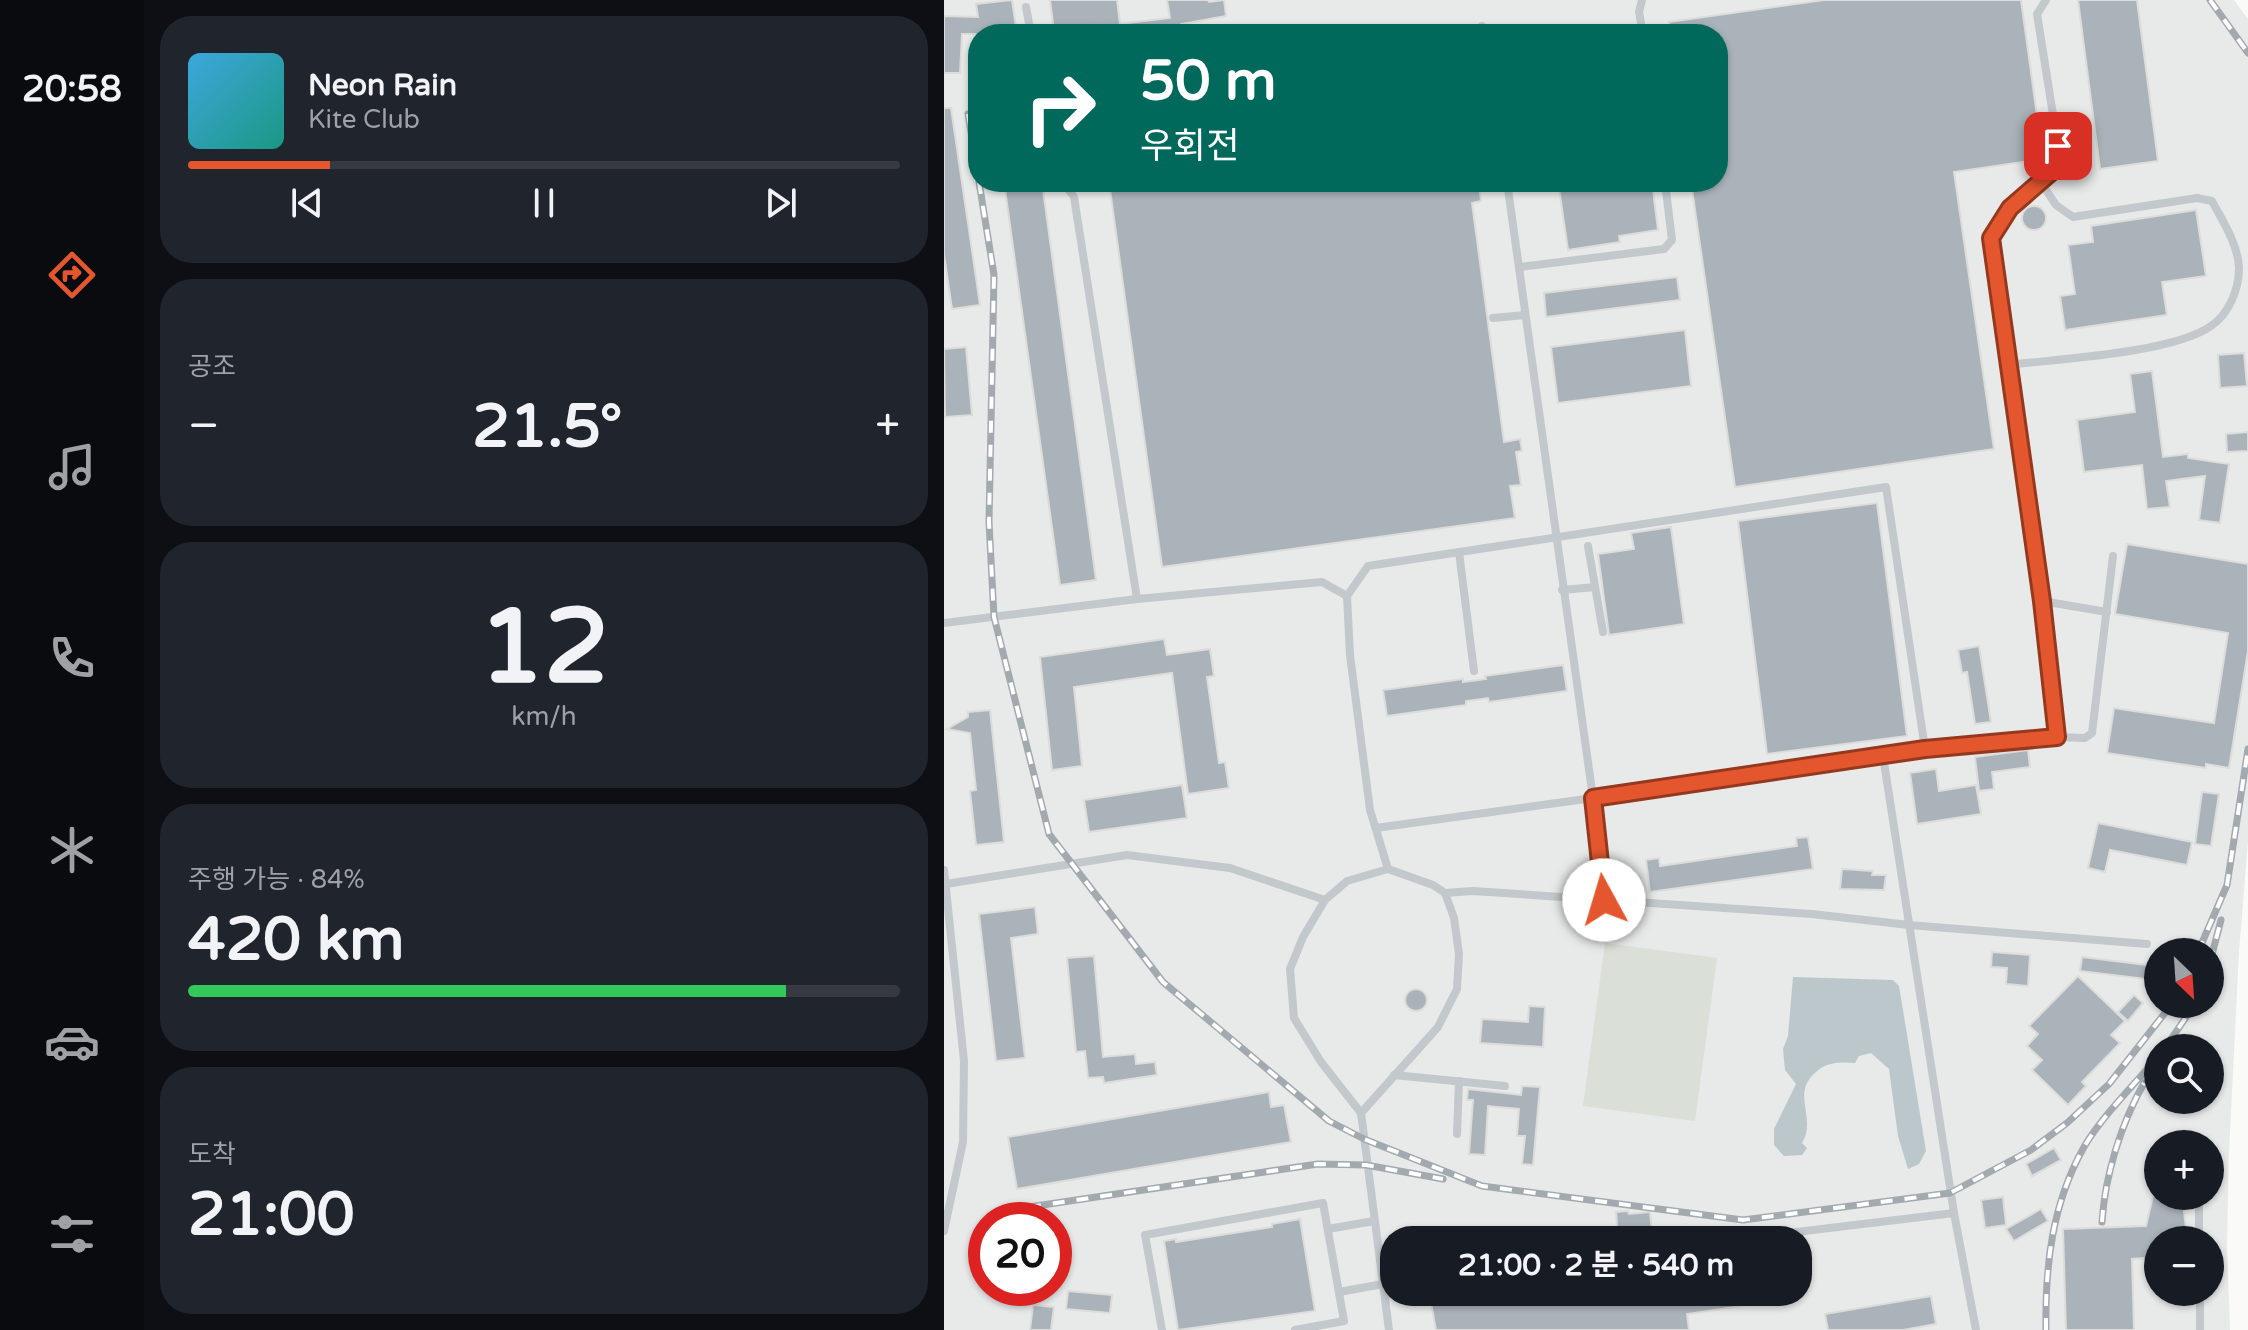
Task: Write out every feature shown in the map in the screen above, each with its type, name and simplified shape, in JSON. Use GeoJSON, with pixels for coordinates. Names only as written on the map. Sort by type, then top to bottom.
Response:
{"type":"FeatureCollection","features":[{"type":"Feature","properties":{"kind":"lane"},"geometry":{"type":"LineString","coordinates":[[1641,24],[1639,12],[1642,0]]}},
{"type":"Feature","properties":{"kind":"lane"},"geometry":{"type":"LineString","coordinates":[[2043,1],[2037,14],[2058,146],[2056,168],[2010,208],[1991,238],[2042,601],[2057,737]]}},
{"type":"Feature","properties":{"kind":"lane"},"geometry":{"type":"LineString","coordinates":[[1026,7],[1029,24]]}},
{"type":"Feature","properties":{"kind":"lane"},"geometry":{"type":"LineString","coordinates":[[2008,365],[2177,341],[2214,324],[2236,293],[2239,268],[2236,247],[2212,201],[2197,198],[2073,217],[2056,205],[2040,181]]}},
{"type":"Feature","properties":{"kind":"lane"},"geometry":{"type":"LineString","coordinates":[[1070,192],[1074,197],[1137,599]]}},
{"type":"Feature","properties":{"kind":"lane"},"geometry":{"type":"LineString","coordinates":[[1509,192],[1593,798],[1604,900]]}},
{"type":"Feature","properties":{"kind":"lane"},"geometry":{"type":"LineString","coordinates":[[1520,267],[1664,249],[1672,240],[1666,192]]}},
{"type":"Feature","properties":{"kind":"lane"},"geometry":{"type":"LineString","coordinates":[[1493,318],[1525,315]]}},
{"type":"Feature","properties":{"kind":"lane"},"geometry":{"type":"LineString","coordinates":[[1388,869],[1370,810],[1350,655],[1347,596],[1368,566],[1886,487],[1925,749]]}},
{"type":"Feature","properties":{"kind":"lane"},"geometry":{"type":"LineString","coordinates":[[1588,546],[1603,632]]}},
{"type":"Feature","properties":{"kind":"lane"},"geometry":{"type":"LineString","coordinates":[[1459,552],[1474,671]]}},
{"type":"Feature","properties":{"kind":"lane"},"geometry":{"type":"LineString","coordinates":[[1376,828],[1925,749],[2057,737],[2085,738],[2092,733],[2113,556]]}},
{"type":"Feature","properties":{"kind":"lane"},"geometry":{"type":"LineString","coordinates":[[944,623],[1137,599],[1322,582],[1347,596]]}},
{"type":"Feature","properties":{"kind":"lane"},"geometry":{"type":"LineString","coordinates":[[1562,590],[1595,587]]}},
{"type":"Feature","properties":{"kind":"lane"},"geometry":{"type":"LineString","coordinates":[[2042,601],[2107,612]]}},
{"type":"Feature","properties":{"kind":"lane"},"geometry":{"type":"LineString","coordinates":[[1883,756],[1954,1213],[1976,1330]]}},
{"type":"Feature","properties":{"kind":"lane"},"geometry":{"type":"LineString","coordinates":[[946,884],[1127,855],[1230,868],[1325,900]]}},
{"type":"Feature","properties":{"kind":"lane"},"geometry":{"type":"LineString","coordinates":[[1361,1113],[1438,1027],[1457,989],[1459,954],[1454,918],[1445,893],[1433,885],[1388,869],[1347,881],[1325,900],[1303,937],[1290,969],[1294,1018],[1321,1062],[1361,1113],[1380,1263]]}},
{"type":"Feature","properties":{"kind":"lane"},"geometry":{"type":"LineString","coordinates":[[944,870],[964,1075],[963,1142],[944,1231]]}},
{"type":"Feature","properties":{"kind":"lane"},"geometry":{"type":"LineString","coordinates":[[1445,893],[1473,891],[1812,914],[2144,944]]}},
{"type":"Feature","properties":{"kind":"lane"},"geometry":{"type":"LineString","coordinates":[[1394,1075],[1505,1086]]}},
{"type":"Feature","properties":{"kind":"lane"},"geometry":{"type":"LineString","coordinates":[[1457,1134],[1459,1081]]}},
{"type":"Feature","properties":{"kind":"lane"},"geometry":{"type":"LineString","coordinates":[[1162,1330],[1145,1235],[1323,1203],[1344,1321],[1295,1330]]}},
{"type":"Feature","properties":{"kind":"lane"},"geometry":{"type":"LineString","coordinates":[[1812,1230],[1954,1213]]}},
{"type":"Feature","properties":{"kind":"lane"},"geometry":{"type":"LineString","coordinates":[[1328,1229],[1374,1221]]}},
{"type":"Feature","properties":{"kind":"lane"},"geometry":{"type":"LineString","coordinates":[[1339,1292],[1380,1285]]}},
{"type":"Feature","properties":{"kind":"lane"},"geometry":{"type":"LineString","coordinates":[[1386,1306],[1389,1330]]}},
{"type":"Feature","properties":{"kind":"lane"},"geometry":{"type":"LineString","coordinates":[[2200,1306],[2200,1330]]}},
{"type":"Feature","properties":{"kind":"shaded area"},"geometry":{"type":"Polygon","coordinates":[[[944,0],[2234,0],[2248,19],[2248,841],[2239,952],[2227,1245],[2230,1330],[944,1330],[944,0]]]}},
{"type":"Feature","properties":{"kind":"shaded area"},"geometry":{"type":"Polygon","coordinates":[[[1605,943],[1717,958],[1695,1121],[1583,1106],[1605,943]]]}},
{"type":"Feature","properties":{"kind":"shaded area"},"geometry":{"type":"Polygon","coordinates":[[[1793,977],[1893,980],[1899,986],[1926,1151],[1919,1164],[1908,1169],[1898,1136],[1889,1069],[1871,1053],[1859,1056],[1855,1063],[1825,1066],[1809,1080],[1804,1097],[1807,1124],[1802,1143],[1807,1148],[1802,1155],[1784,1156],[1774,1145],[1774,1129],[1796,1084],[1785,1070],[1783,1049],[1788,1036],[1793,977]]]}},
{"type":"Feature","properties":{"kind":"building"},"geometry":{"type":"Polygon","coordinates":[[[1012,0],[1016,24],[968,24],[968,34],[962,34],[960,73],[944,73],[944,16],[978,17],[976,4],[1012,0]]]}},
{"type":"Feature","properties":{"kind":"building"},"geometry":{"type":"Polygon","coordinates":[[[1050,0],[1117,0],[1120,24],[1053,24],[1050,0]]]}},
{"type":"Feature","properties":{"kind":"building"},"geometry":{"type":"Polygon","coordinates":[[[1167,0],[1224,0],[1226,16],[1181,24],[1120,24],[1170,18],[1167,0]]]}},
{"type":"Feature","properties":{"kind":"building"},"geometry":{"type":"Polygon","coordinates":[[[1824,0],[2021,0],[2043,159],[1954,172],[1994,449],[1735,487],[1692,192],[1728,192],[1728,24],[1669,22],[1824,0]]]}},
{"type":"Feature","properties":{"kind":"building"},"geometry":{"type":"Polygon","coordinates":[[[2078,0],[2137,0],[2158,161],[2100,169],[2078,0]]]}},
{"type":"Feature","properties":{"kind":"building"},"geometry":{"type":"Polygon","coordinates":[[[944,108],[951,108],[980,305],[952,309],[944,254],[944,108]]]}},
{"type":"Feature","properties":{"kind":"building"},"geometry":{"type":"Polygon","coordinates":[[[1005,192],[1043,192],[1096,580],[1060,585],[1005,192]]]}},
{"type":"Feature","properties":{"kind":"building"},"geometry":{"type":"Polygon","coordinates":[[[1110,192],[1480,192],[1481,201],[1472,203],[1504,442],[1520,439],[1522,451],[1516,452],[1521,485],[1510,486],[1515,518],[1162,567],[1110,192]]]}},
{"type":"Feature","properties":{"kind":"building"},"geometry":{"type":"Polygon","coordinates":[[[1559,192],[1653,192],[1658,230],[1619,236],[1620,242],[1568,250],[1559,192]]]}},
{"type":"Feature","properties":{"kind":"building"},"geometry":{"type":"Polygon","coordinates":[[[2034,206],[2043,209],[2046,218],[2043,227],[2034,230],[2025,227],[2022,218],[2025,209],[2034,206]]]}},
{"type":"Feature","properties":{"kind":"building"},"geometry":{"type":"Polygon","coordinates":[[[2196,210],[2206,276],[2162,282],[2167,315],[2065,330],[2060,296],[2075,294],[2068,245],[2093,242],[2091,226],[2196,210]]]}},
{"type":"Feature","properties":{"kind":"building"},"geometry":{"type":"Polygon","coordinates":[[[1677,277],[1680,300],[1546,317],[1544,293],[1677,277]]]}},
{"type":"Feature","properties":{"kind":"building"},"geometry":{"type":"Polygon","coordinates":[[[1685,330],[1691,386],[1558,403],[1551,347],[1685,330]]]}},
{"type":"Feature","properties":{"kind":"building"},"geometry":{"type":"Polygon","coordinates":[[[966,347],[972,415],[945,417],[944,349],[966,347]]]}},
{"type":"Feature","properties":{"kind":"building"},"geometry":{"type":"Polygon","coordinates":[[[2244,353],[2247,386],[2220,388],[2218,355],[2244,353]]]}},
{"type":"Feature","properties":{"kind":"building"},"geometry":{"type":"Polygon","coordinates":[[[2152,371],[2163,457],[2188,454],[2188,458],[2229,464],[2220,523],[2199,520],[2205,476],[2166,481],[2170,507],[2147,509],[2142,465],[2084,472],[2077,420],[2135,412],[2130,374],[2152,371]]]}},
{"type":"Feature","properties":{"kind":"building"},"geometry":{"type":"Polygon","coordinates":[[[2248,432],[2248,451],[2227,452],[2226,434],[2248,432]]]}},
{"type":"Feature","properties":{"kind":"building"},"geometry":{"type":"Polygon","coordinates":[[[1877,503],[1907,736],[1767,754],[1738,521],[1877,503]]]}},
{"type":"Feature","properties":{"kind":"building"},"geometry":{"type":"Polygon","coordinates":[[[1671,527],[1684,624],[1609,635],[1598,554],[1634,549],[1631,533],[1671,527]]]}},
{"type":"Feature","properties":{"kind":"building"},"geometry":{"type":"Polygon","coordinates":[[[2127,544],[2248,564],[2248,651],[2229,768],[2206,764],[2206,768],[2107,753],[2114,708],[2214,723],[2228,633],[2115,614],[2127,544]]]}},
{"type":"Feature","properties":{"kind":"building"},"geometry":{"type":"Polygon","coordinates":[[[1164,639],[1167,655],[1210,649],[1214,676],[1207,677],[1219,763],[1225,762],[1229,788],[1188,794],[1172,673],[1074,687],[1082,766],[1052,770],[1040,657],[1164,639]]]}},
{"type":"Feature","properties":{"kind":"building"},"geometry":{"type":"Polygon","coordinates":[[[1979,646],[1991,722],[1975,724],[1967,672],[1962,673],[1958,650],[1979,646]]]}},
{"type":"Feature","properties":{"kind":"building"},"geometry":{"type":"Polygon","coordinates":[[[1563,665],[1567,691],[1489,702],[1488,698],[1466,701],[1466,705],[1387,716],[1383,690],[1463,679],[1463,682],[1486,679],[1485,676],[1563,665]]]}},
{"type":"Feature","properties":{"kind":"building"},"geometry":{"type":"Polygon","coordinates":[[[990,710],[1004,842],[976,845],[970,791],[976,790],[970,733],[947,729],[968,717],[968,712],[990,710]]]}},
{"type":"Feature","properties":{"kind":"building"},"geometry":{"type":"Polygon","coordinates":[[[2028,750],[2030,767],[1992,772],[1994,789],[1979,791],[1975,757],[2028,750]]]}},
{"type":"Feature","properties":{"kind":"building"},"geometry":{"type":"Polygon","coordinates":[[[1936,769],[1939,791],[1976,785],[1981,814],[1917,824],[1910,773],[1936,769]]]}},
{"type":"Feature","properties":{"kind":"building"},"geometry":{"type":"Polygon","coordinates":[[[1182,785],[1187,818],[1089,832],[1084,800],[1182,785]]]}},
{"type":"Feature","properties":{"kind":"building"},"geometry":{"type":"Polygon","coordinates":[[[2202,792],[2219,794],[2211,846],[2195,844],[2202,792]]]}},
{"type":"Feature","properties":{"kind":"building"},"geometry":{"type":"Polygon","coordinates":[[[2098,823],[2192,842],[2187,865],[2110,850],[2105,872],[2088,868],[2098,823]]]}},
{"type":"Feature","properties":{"kind":"building"},"geometry":{"type":"Polygon","coordinates":[[[1808,837],[1813,869],[1650,892],[1646,860],[1659,858],[1660,866],[1797,846],[1796,838],[1808,837]]]}},
{"type":"Feature","properties":{"kind":"building"},"geometry":{"type":"Polygon","coordinates":[[[1842,869],[1886,875],[1884,890],[1840,889],[1842,869]]]}},
{"type":"Feature","properties":{"kind":"building"},"geometry":{"type":"Polygon","coordinates":[[[1035,907],[1038,934],[1011,938],[1025,1058],[996,1061],[979,914],[1035,907]]]}},
{"type":"Feature","properties":{"kind":"building"},"geometry":{"type":"Polygon","coordinates":[[[1992,952],[2030,955],[2028,986],[2006,984],[2007,968],[1991,967],[1992,952]]]}},
{"type":"Feature","properties":{"kind":"building"},"geometry":{"type":"Polygon","coordinates":[[[1094,956],[1103,1057],[1135,1054],[1136,1064],[1155,1062],[1157,1075],[1104,1083],[1103,1077],[1088,1078],[1085,1051],[1076,1052],[1067,958],[1094,956]]]}},
{"type":"Feature","properties":{"kind":"building"},"geometry":{"type":"Polygon","coordinates":[[[2082,957],[2144,965],[2144,979],[2080,971],[2082,957]]]}},
{"type":"Feature","properties":{"kind":"building"},"geometry":{"type":"Polygon","coordinates":[[[2078,976],[2125,1021],[2111,1035],[2120,1043],[2082,1082],[2086,1086],[2068,1105],[2032,1070],[2042,1060],[2027,1046],[2038,1034],[2029,1026],[2078,976]]]}},
{"type":"Feature","properties":{"kind":"building"},"geometry":{"type":"Polygon","coordinates":[[[1412,989],[1420,989],[1427,1000],[1420,1011],[1412,1011],[1405,1004],[1405,996],[1412,989]]]}},
{"type":"Feature","properties":{"kind":"building"},"geometry":{"type":"Polygon","coordinates":[[[2134,995],[2143,1003],[2128,1021],[2118,1012],[2134,995]]]}},
{"type":"Feature","properties":{"kind":"building"},"geometry":{"type":"Polygon","coordinates":[[[1529,1006],[1545,1007],[1543,1047],[1480,1043],[1482,1019],[1528,1022],[1529,1006]]]}},
{"type":"Feature","properties":{"kind":"building"},"geometry":{"type":"Polygon","coordinates":[[[1522,1086],[1540,1087],[1533,1165],[1522,1164],[1525,1136],[1517,1136],[1519,1109],[1488,1106],[1485,1155],[1469,1154],[1473,1100],[1467,1100],[1468,1089],[1521,1095],[1522,1086]]]}},
{"type":"Feature","properties":{"kind":"building"},"geometry":{"type":"Polygon","coordinates":[[[1269,1092],[1271,1107],[1284,1105],[1291,1142],[1017,1189],[1008,1137],[1269,1092]]]}},
{"type":"Feature","properties":{"kind":"building"},"geometry":{"type":"Polygon","coordinates":[[[2054,1148],[2061,1160],[2032,1176],[2026,1164],[2054,1148]]]}},
{"type":"Feature","properties":{"kind":"building"},"geometry":{"type":"Polygon","coordinates":[[[2003,1197],[2006,1225],[1985,1228],[1981,1200],[2003,1197]]]}},
{"type":"Feature","properties":{"kind":"building"},"geometry":{"type":"Polygon","coordinates":[[[2041,1209],[2048,1221],[2014,1241],[2006,1229],[2041,1209]]]}},
{"type":"Feature","properties":{"kind":"building"},"geometry":{"type":"Polygon","coordinates":[[[2150,1210],[2184,1210],[2186,1226],[2146,1226],[2150,1210]]]}},
{"type":"Feature","properties":{"kind":"building"},"geometry":{"type":"Polygon","coordinates":[[[1616,1212],[1650,1212],[1651,1226],[1617,1226],[1616,1212]]]}},
{"type":"Feature","properties":{"kind":"building"},"geometry":{"type":"Polygon","coordinates":[[[1300,1219],[1315,1311],[1178,1330],[1164,1241],[1176,1239],[1176,1242],[1272,1227],[1272,1224],[1300,1219]]]}},
{"type":"Feature","properties":{"kind":"building"},"geometry":{"type":"Polygon","coordinates":[[[2144,1226],[2144,1258],[2132,1259],[2134,1330],[2066,1330],[2063,1229],[2144,1226]]]}},
{"type":"Feature","properties":{"kind":"building"},"geometry":{"type":"Polygon","coordinates":[[[1072,1291],[1112,1295],[1110,1313],[1066,1309],[1066,1306],[1072,1306],[1072,1291]]]}},
{"type":"Feature","properties":{"kind":"building"},"geometry":{"type":"Polygon","coordinates":[[[1931,1296],[1936,1324],[1903,1330],[1828,1330],[1825,1314],[1931,1296]]]}},
{"type":"Feature","properties":{"kind":"building"},"geometry":{"type":"Polygon","coordinates":[[[1033,1306],[1054,1307],[1051,1330],[1030,1330],[1033,1306]]]}},
{"type":"Feature","properties":{"kind":"building"},"geometry":{"type":"Polygon","coordinates":[[[1432,1306],[1741,1306],[1687,1314],[1689,1330],[1436,1330],[1432,1306]]]}},
{"type":"Feature","properties":{"kind":"railway"},"geometry":{"type":"LineString","coordinates":[[2210,0],[2248,53]]}},
{"type":"Feature","properties":{"kind":"railway"},"geometry":{"type":"LineString","coordinates":[[981,192],[994,275],[989,522],[994,617],[1049,834],[1163,982],[1329,1121],[1364,1139],[1482,1186],[1743,1220],[1950,1193],[2031,1150],[2067,1123],[2109,1084],[2161,1018]]}},
{"type":"Feature","properties":{"kind":"railway"},"geometry":{"type":"LineString","coordinates":[[2204,938],[2227,885],[2248,749]]}},
{"type":"Feature","properties":{"kind":"railway"},"geometry":{"type":"LineString","coordinates":[[2216,938],[2221,920]]}},
{"type":"Feature","properties":{"kind":"railway"},"geometry":{"type":"LineString","coordinates":[[2175,1034],[2185,1018]]}},
{"type":"Feature","properties":{"kind":"railway"},"geometry":{"type":"LineString","coordinates":[[2046,1330],[2049,1259],[2064,1190],[2084,1147],[2099,1125],[2144,1073]]}},
{"type":"Feature","properties":{"kind":"railway"},"geometry":{"type":"LineString","coordinates":[[2102,1222],[2116,1150],[2128,1115],[2144,1083]]}},
{"type":"Feature","properties":{"kind":"railway"},"geometry":{"type":"LineString","coordinates":[[1063,1202],[1318,1164],[1366,1165],[1443,1179]]}},
{"type":"Feature","properties":{"kind":"route"},"geometry":{"type":"LineString","coordinates":[[1604,900],[1593,798],[1925,749],[2057,737],[2042,601],[1991,238],[2010,208],[2056,168],[2058,146]]}}]}
